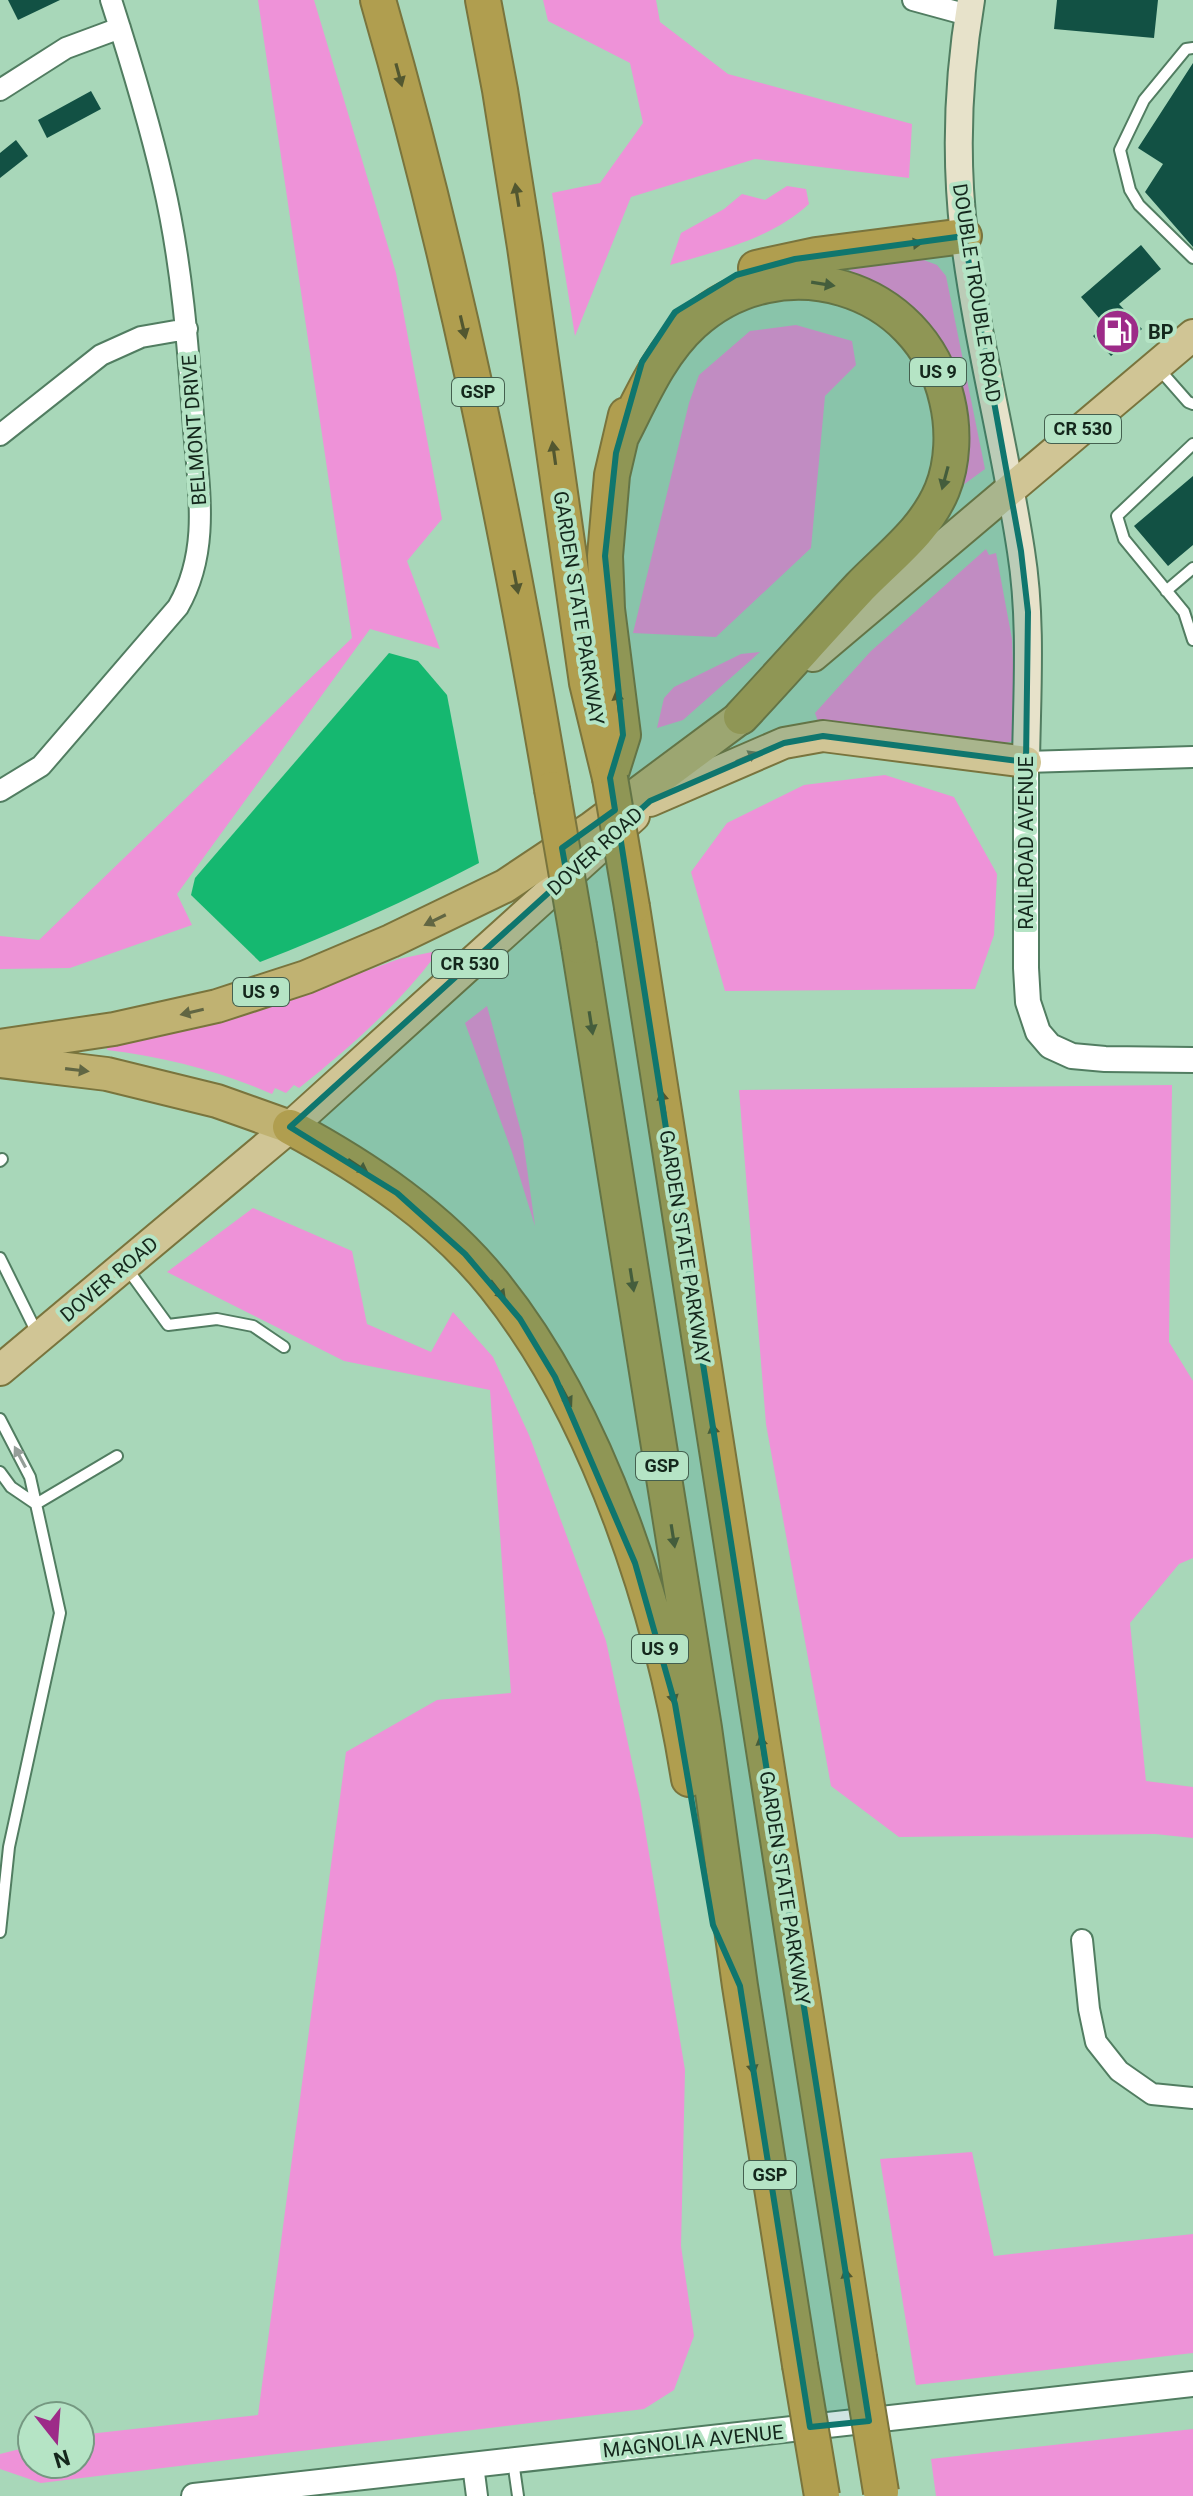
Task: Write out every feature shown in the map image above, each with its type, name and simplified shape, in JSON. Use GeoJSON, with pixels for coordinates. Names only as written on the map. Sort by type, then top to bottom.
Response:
{"type":"FeatureCollection","features":[{"type":"Feature","properties":{"kind":"highway","name":"GSP"},"geometry":{"type":"LineString","coordinates":[[378,0],[429,188],[476,384],[527,637],[704,1728],[740,1986],[822,2496]]}},
{"type":"Feature","properties":{"kind":"highway","name":"GARDEN STATE PARKWAY"},"geometry":{"type":"LineString","coordinates":[[483,0],[525,247],[587,683],[610,778],[632,907],[881,2494]]}},
{"type":"Feature","properties":{"kind":"highway"},"geometry":{"type":"LineString","coordinates":[[622,435],[633,384],[648,351],[675,312],[704,290],[736,275],[785,261],[964,236]]}},
{"type":"Feature","properties":{"kind":"highway","name":"US 9"},"geometry":{"type":"LineString","coordinates":[[0,1046],[114,1029],[217,1006],[306,977],[391,941],[505,886],[592,828],[741,717],[915,533],[940,495],[949,461],[951,424],[945,389],[924,346],[898,318],[867,297],[821,283],[770,284],[744,291],[720,303],[693,323],[662,359],[622,435],[612,475],[605,556],[607,609],[623,735],[610,778]]}},
{"type":"Feature","properties":{"kind":"highway","name":"US 9"},"geometry":{"type":"LineString","coordinates":[[0,1061],[107,1074],[217,1101],[290,1127],[397,1193],[437,1226],[494,1284],[520,1319],[571,1405],[622,1525],[645,1595],[682,1740],[713,1925],[740,1986]]}},
{"type":"Feature","properties":{"kind":"main road","name":"DOUBLE TROUBLE ROAD"},"geometry":{"type":"LineString","coordinates":[[970,7],[958,122],[964,236],[1009,490]]}},
{"type":"Feature","properties":{"kind":"main road","name":"DOVER ROAD"},"geometry":{"type":"LineString","coordinates":[[0,1370],[290,1127],[741,717],[1191,341]]}},
{"type":"Feature","properties":{"kind":"main road","name":"RAILROAD AVENUE"},"geometry":{"type":"LineString","coordinates":[[1009,490],[1021,551],[1028,612],[1026,762]]}},
{"type":"Feature","properties":{"kind":"main road"},"geometry":{"type":"LineString","coordinates":[[650,801],[784,743],[823,736],[1026,762]]}},
{"type":"Feature","properties":{"kind":"street","name":"BELMONT DRIVE"},"geometry":{"type":"LineString","coordinates":[[0,791],[41,766],[178,607],[190,586],[197,564],[201,526],[187,329],[163,183],[111,0]]}},
{"type":"Feature","properties":{"kind":"street"},"geometry":{"type":"LineString","coordinates":[[913,0],[970,7]]}},
{"type":"Feature","properties":{"kind":"street"},"geometry":{"type":"LineString","coordinates":[[0,90],[66,48],[120,28]]}},
{"type":"Feature","properties":{"kind":"street"},"geometry":{"type":"LineString","coordinates":[[0,435],[101,355],[141,337],[187,329]]}},
{"type":"Feature","properties":{"kind":"street"},"geometry":{"type":"LineString","coordinates":[[1026,762],[1193,757]]}},
{"type":"Feature","properties":{"kind":"street","name":"RAILROAD AVENUE"},"geometry":{"type":"LineString","coordinates":[[1026,762],[1026,968],[1028,1002],[1038,1032],[1050,1046],[1072,1056],[1193,1060]]}},
{"type":"Feature","properties":{"kind":"street"},"geometry":{"type":"LineString","coordinates":[[1082,1940],[1089,2009],[1096,2042],[1119,2071],[1152,2094],[1193,2098]]}},
{"type":"Feature","properties":{"kind":"street","name":"MAGNOLIA AVENUE"},"geometry":{"type":"LineString","coordinates":[[205,2495],[1193,2384]]}},
{"type":"Feature","properties":{"kind":"street"},"geometry":{"type":"LineString","coordinates":[[473,2465],[477,2496]]}},
{"type":"Feature","properties":{"kind":"lane"},"geometry":{"type":"LineString","coordinates":[[1193,48],[1186,49],[1144,100],[1120,150],[1130,190],[1139,205],[1193,258]]}},
{"type":"Feature","properties":{"kind":"lane"},"geometry":{"type":"LineString","coordinates":[[1157,367],[1193,404]]}},
{"type":"Feature","properties":{"kind":"lane"},"geometry":{"type":"LineString","coordinates":[[1193,444],[1117,516],[1124,539],[1184,612],[1193,640]]}},
{"type":"Feature","properties":{"kind":"lane"},"geometry":{"type":"LineString","coordinates":[[1166,591],[1193,568]]}},
{"type":"Feature","properties":{"kind":"lane"},"geometry":{"type":"LineString","coordinates":[[0,1258],[39,1337]]}},
{"type":"Feature","properties":{"kind":"lane"},"geometry":{"type":"LineString","coordinates":[[125,1266],[168,1325],[217,1319],[253,1326],[284,1347]]}},
{"type":"Feature","properties":{"kind":"lane"},"geometry":{"type":"LineString","coordinates":[[0,1419],[30,1477],[60,1613],[9,1847],[0,1932]]}},
{"type":"Feature","properties":{"kind":"lane"},"geometry":{"type":"LineString","coordinates":[[36,1504],[117,1456]]}},
{"type":"Feature","properties":{"kind":"lane"},"geometry":{"type":"LineString","coordinates":[[0,1472],[11,1487],[36,1504]]}},
{"type":"Feature","properties":{"kind":"lane"},"geometry":{"type":"LineString","coordinates":[[513,2461],[518,2496]]}},
{"type":"Feature","properties":{"kind":"highlighted area"},"geometry":{"type":"Polygon","coordinates":[[[964,236],[1021,551],[1028,612],[1026,762],[823,736],[784,743],[650,801],[619,829],[869,2421],[810,2427],[740,1986],[713,1925],[675,1704],[635,1563],[555,1377],[520,1319],[465,1254],[397,1193],[290,1127],[567,876],[562,848],[615,810],[610,778],[623,735],[605,556],[616,453],[642,362],[675,312],[736,275],[795,259],[964,236]]]}},
{"type":"Feature","properties":{"kind":"shaded area"},"geometry":{"type":"Polygon","coordinates":[[[258,0],[314,0],[396,273],[442,519],[407,561],[440,649],[370,629],[177,894],[192,925],[70,968],[0,969],[0,936],[39,940],[352,638],[258,0]]]}},
{"type":"Feature","properties":{"kind":"shaded area"},"geometry":{"type":"Polygon","coordinates":[[[543,0],[656,0],[660,22],[728,74],[912,124],[909,178],[755,159],[631,197],[575,336],[552,193],[600,183],[643,123],[630,63],[548,21],[543,0]]]}},
{"type":"Feature","properties":{"kind":"shaded area"},"geometry":{"type":"Polygon","coordinates":[[[787,186],[806,189],[809,204],[794,216],[761,235],[670,265],[681,233],[724,209],[742,194],[765,200],[787,186]]]}},
{"type":"Feature","properties":{"kind":"shaded area"},"geometry":{"type":"Polygon","coordinates":[[[916,257],[937,265],[946,276],[985,469],[955,491],[965,425],[850,276],[851,266],[916,257]]]}},
{"type":"Feature","properties":{"kind":"shaded area"},"geometry":{"type":"Polygon","coordinates":[[[796,325],[852,341],[856,365],[825,396],[811,548],[716,637],[633,633],[689,403],[699,375],[750,331],[796,325]]]}},
{"type":"Feature","properties":{"kind":"shaded area"},"geometry":{"type":"Polygon","coordinates":[[[986,549],[989,555],[996,553],[1012,639],[1016,740],[999,745],[819,724],[815,713],[871,651],[986,549]]]}},
{"type":"Feature","properties":{"kind":"shaded area"},"geometry":{"type":"Polygon","coordinates":[[[760,652],[683,720],[657,728],[664,698],[674,687],[741,654],[760,652]]]}},
{"type":"Feature","properties":{"kind":"shaded area"},"geometry":{"type":"Polygon","coordinates":[[[389,653],[418,661],[447,695],[479,863],[371,916],[260,962],[191,895],[195,878],[389,653]]]}},
{"type":"Feature","properties":{"kind":"shaded area"},"geometry":{"type":"Polygon","coordinates":[[[885,775],[954,797],[997,874],[994,935],[975,989],[725,991],[691,872],[727,823],[804,785],[885,775]]]}},
{"type":"Feature","properties":{"kind":"shaded area"},"geometry":{"type":"Polygon","coordinates":[[[432,952],[435,956],[371,1026],[299,1088],[294,1085],[286,1093],[275,1088],[272,1094],[191,1066],[107,1050],[108,1042],[294,997],[399,959],[432,952]]]}},
{"type":"Feature","properties":{"kind":"shaded area"},"geometry":{"type":"Polygon","coordinates":[[[487,1006],[523,1139],[535,1226],[465,1023],[487,1006]]]}},
{"type":"Feature","properties":{"kind":"shaded area"},"geometry":{"type":"Polygon","coordinates":[[[1172,1085],[1169,1342],[1193,1381],[1193,1558],[1179,1564],[1130,1623],[1146,1781],[1193,1787],[1193,1838],[1155,1834],[899,1837],[831,1786],[766,1424],[739,1090],[1172,1085]]]}},
{"type":"Feature","properties":{"kind":"shaded area"},"geometry":{"type":"Polygon","coordinates":[[[253,1208],[352,1251],[367,1324],[431,1352],[453,1312],[493,1357],[529,1435],[606,1641],[640,1799],[685,2070],[681,2246],[694,2336],[674,2390],[644,2409],[96,2476],[96,2433],[258,2415],[346,1752],[437,1700],[511,1693],[490,1390],[344,1361],[167,1272],[253,1208]]]}},
{"type":"Feature","properties":{"kind":"shaded area"},"geometry":{"type":"Polygon","coordinates":[[[972,2152],[994,2256],[1193,2234],[1193,2353],[916,2385],[880,2159],[972,2152]]]}},
{"type":"Feature","properties":{"kind":"shaded area"},"geometry":{"type":"Polygon","coordinates":[[[1193,2429],[1193,2496],[936,2496],[931,2459],[1193,2429]]]}},
{"type":"Feature","properties":{"kind":"shaded area"},"geometry":{"type":"Polygon","coordinates":[[[16,2450],[16,2474],[0,2469],[0,2454],[16,2450]]]}},
{"type":"Feature","properties":{"kind":"shaded area"},"geometry":{"type":"Polygon","coordinates":[[[32,2480],[65,2480],[41,2483],[32,2480]]]}},
{"type":"Feature","properties":{"kind":"building"},"geometry":{"type":"Polygon","coordinates":[[[8,0],[60,0],[18,20],[8,0]]]}},
{"type":"Feature","properties":{"kind":"building"},"geometry":{"type":"Polygon","coordinates":[[[1057,0],[1158,0],[1154,38],[1054,29],[1057,0]]]}},
{"type":"Feature","properties":{"kind":"building"},"geometry":{"type":"Polygon","coordinates":[[[1193,63],[1193,247],[1145,192],[1163,164],[1138,148],[1193,63]]]}},
{"type":"Feature","properties":{"kind":"building"},"geometry":{"type":"Polygon","coordinates":[[[91,91],[101,109],[47,138],[38,120],[91,91]]]}},
{"type":"Feature","properties":{"kind":"building"},"geometry":{"type":"Polygon","coordinates":[[[16,140],[28,156],[0,178],[0,153],[16,140]]]}},
{"type":"Feature","properties":{"kind":"building"},"geometry":{"type":"Polygon","coordinates":[[[1141,245],[1161,269],[1119,304],[1142,329],[1111,356],[1093,336],[1105,325],[1081,297],[1141,245]]]}},
{"type":"Feature","properties":{"kind":"building"},"geometry":{"type":"Polygon","coordinates":[[[1193,476],[1193,545],[1168,566],[1134,526],[1193,476]]]}},
{"type":"Feature","properties":{"kind":"place","name":"BP"},"geometry":{"type":"Point","coordinates":[1117,332]}}]}
